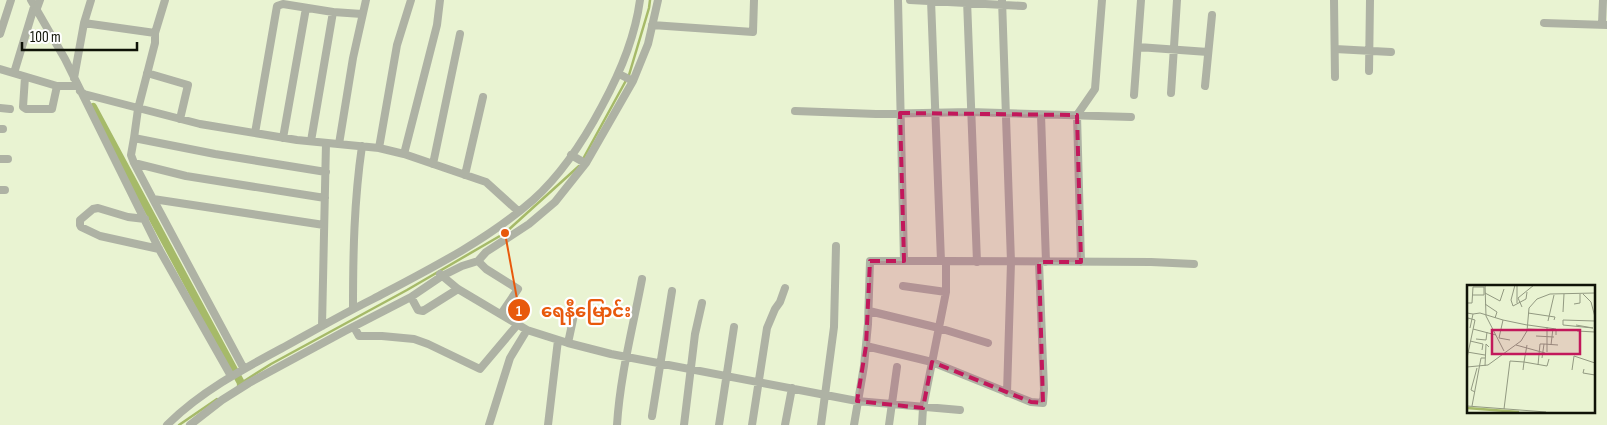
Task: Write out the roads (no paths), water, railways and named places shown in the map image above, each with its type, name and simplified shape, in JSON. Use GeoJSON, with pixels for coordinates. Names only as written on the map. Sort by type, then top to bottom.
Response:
{"type":"FeatureCollection","features":[{"type":"Feature","properties":{"kind":"street"},"geometry":{"type":"LineString","coordinates":[[0,34],[11,0]]}},
{"type":"Feature","properties":{"kind":"street"},"geometry":{"type":"LineString","coordinates":[[14,73],[34,6],[40,0]]}},
{"type":"Feature","properties":{"kind":"street"},"geometry":{"type":"LineString","coordinates":[[74,76],[90,0]]}},
{"type":"Feature","properties":{"kind":"street"},"geometry":{"type":"LineString","coordinates":[[165,0],[155,33],[155,43],[138,109],[131,155],[244,369]]}},
{"type":"Feature","properties":{"kind":"street"},"geometry":{"type":"LineString","coordinates":[[339,144],[353,58],[366,0]]}},
{"type":"Feature","properties":{"kind":"street"},"geometry":{"type":"LineString","coordinates":[[379,148],[397,45],[411,0]]}},
{"type":"Feature","properties":{"kind":"street"},"geometry":{"type":"LineString","coordinates":[[404,154],[437,25],[440,0]]}},
{"type":"Feature","properties":{"kind":"street"},"geometry":{"type":"LineString","coordinates":[[190,425],[222,400],[249,384],[314,347],[411,298],[438,271],[532,200],[556,176],[572,156],[592,125],[620,74],[631,40],[640,0]]}},
{"type":"Feature","properties":{"kind":"street"},"geometry":{"type":"LineString","coordinates":[[168,425],[231,376],[353,309],[438,271],[478,261],[486,252],[513,235],[555,202],[586,164],[632,81],[648,44],[658,0]]}},
{"type":"Feature","properties":{"kind":"street"},"geometry":{"type":"LineString","coordinates":[[652,25],[753,32],[754,0]]}},
{"type":"Feature","properties":{"kind":"street"},"geometry":{"type":"LineString","coordinates":[[898,0],[904,261]]}},
{"type":"Feature","properties":{"kind":"street"},"geometry":{"type":"LineString","coordinates":[[910,0],[1002,2],[1023,6]]}},
{"type":"Feature","properties":{"kind":"street"},"geometry":{"type":"LineString","coordinates":[[922,425],[923,408],[946,292],[935,113],[931,0]]}},
{"type":"Feature","properties":{"kind":"street"},"geometry":{"type":"LineString","coordinates":[[1082,262],[1077,115],[1095,89],[1102,0]]}},
{"type":"Feature","properties":{"kind":"street"},"geometry":{"type":"LineString","coordinates":[[1134,95],[1141,0]]}},
{"type":"Feature","properties":{"kind":"street"},"geometry":{"type":"LineString","coordinates":[[1171,93],[1177,0]]}},
{"type":"Feature","properties":{"kind":"street"},"geometry":{"type":"LineString","coordinates":[[1334,0],[1335,77]]}},
{"type":"Feature","properties":{"kind":"street"},"geometry":{"type":"LineString","coordinates":[[1369,71],[1370,0]]}},
{"type":"Feature","properties":{"kind":"street"},"geometry":{"type":"LineString","coordinates":[[1544,23],[1604,24],[1603,0]]}},
{"type":"Feature","properties":{"kind":"street"},"geometry":{"type":"LineString","coordinates":[[967,1],[977,262]]}},
{"type":"Feature","properties":{"kind":"street"},"geometry":{"type":"LineString","coordinates":[[1002,2],[1011,262],[1007,393]]}},
{"type":"Feature","properties":{"kind":"street"},"geometry":{"type":"LineString","coordinates":[[255,133],[275,9],[283,4],[333,12],[362,14]]}},
{"type":"Feature","properties":{"kind":"street"},"geometry":{"type":"LineString","coordinates":[[34,6],[74,76],[159,249],[231,376]]}},
{"type":"Feature","properties":{"kind":"street"},"geometry":{"type":"LineString","coordinates":[[283,138],[306,8]]}},
{"type":"Feature","properties":{"kind":"street"},"geometry":{"type":"LineString","coordinates":[[311,141],[333,12]]}},
{"type":"Feature","properties":{"kind":"street"},"geometry":{"type":"LineString","coordinates":[[1206,86],[1212,14]]}},
{"type":"Feature","properties":{"kind":"street"},"geometry":{"type":"LineString","coordinates":[[84,23],[155,33]]}},
{"type":"Feature","properties":{"kind":"street"},"geometry":{"type":"LineString","coordinates":[[433,164],[460,34]]}},
{"type":"Feature","properties":{"kind":"street"},"geometry":{"type":"LineString","coordinates":[[1138,48],[1208,52]]}},
{"type":"Feature","properties":{"kind":"street"},"geometry":{"type":"LineString","coordinates":[[1335,49],[1391,52]]}},
{"type":"Feature","properties":{"kind":"street"},"geometry":{"type":"LineString","coordinates":[[0,69],[57,86],[81,90],[138,109],[180,119],[283,138],[379,148],[404,154],[486,182],[518,211]]}},
{"type":"Feature","properties":{"kind":"street"},"geometry":{"type":"LineString","coordinates":[[148,73],[188,85],[180,119]]}},
{"type":"Feature","properties":{"kind":"street"},"geometry":{"type":"LineString","coordinates":[[620,74],[632,81]]}},
{"type":"Feature","properties":{"kind":"street"},"geometry":{"type":"LineString","coordinates":[[25,77],[23,107],[26,109],[52,109],[57,86]]}},
{"type":"Feature","properties":{"kind":"street"},"geometry":{"type":"LineString","coordinates":[[465,175],[483,97]]}},
{"type":"Feature","properties":{"kind":"street"},"geometry":{"type":"LineString","coordinates":[[0,108],[10,109]]}},
{"type":"Feature","properties":{"kind":"street"},"geometry":{"type":"LineString","coordinates":[[795,112],[970,112],[1131,117]]}},
{"type":"Feature","properties":{"kind":"street"},"geometry":{"type":"LineString","coordinates":[[866,346],[932,365],[1031,402],[1041,403],[1044,400],[1041,115]]}},
{"type":"Feature","properties":{"kind":"street"},"geometry":{"type":"LineString","coordinates":[[134,138],[224,156],[326,172]]}},
{"type":"Feature","properties":{"kind":"street"},"geometry":{"type":"LineString","coordinates":[[322,326],[326,143]]}},
{"type":"Feature","properties":{"kind":"street"},"geometry":{"type":"LineString","coordinates":[[353,309],[353,238],[357,178],[362,146]]}},
{"type":"Feature","properties":{"kind":"street"},"geometry":{"type":"LineString","coordinates":[[572,156],[585,163]]}},
{"type":"Feature","properties":{"kind":"street"},"geometry":{"type":"LineString","coordinates":[[134,163],[186,176],[325,198]]}},
{"type":"Feature","properties":{"kind":"street"},"geometry":{"type":"LineString","coordinates":[[153,199],[324,225]]}},
{"type":"Feature","properties":{"kind":"street"},"geometry":{"type":"LineString","coordinates":[[145,219],[128,217],[93,208],[80,220],[80,225],[81,228],[100,236],[159,249]]}},
{"type":"Feature","properties":{"kind":"street"},"geometry":{"type":"LineString","coordinates":[[820,425],[834,327],[836,246]]}},
{"type":"Feature","properties":{"kind":"street"},"geometry":{"type":"LineString","coordinates":[[478,261],[486,269],[518,289],[501,314]]}},
{"type":"Feature","properties":{"kind":"street"},"geometry":{"type":"LineString","coordinates":[[854,425],[866,346],[870,261],[1151,262],[1194,264]]}},
{"type":"Feature","properties":{"kind":"street"},"geometry":{"type":"LineString","coordinates":[[438,271],[458,289],[518,324],[532,331],[568,343],[659,363],[857,401],[960,410]]}},
{"type":"Feature","properties":{"kind":"street"},"geometry":{"type":"LineString","coordinates":[[617,425],[618,405],[626,356],[642,279]]}},
{"type":"Feature","properties":{"kind":"street"},"geometry":{"type":"LineString","coordinates":[[903,286],[946,292]]}},
{"type":"Feature","properties":{"kind":"street"},"geometry":{"type":"LineString","coordinates":[[752,425],[767,328],[785,288]]}},
{"type":"Feature","properties":{"kind":"street"},"geometry":{"type":"LineString","coordinates":[[411,298],[418,310],[422,311],[458,289]]}},
{"type":"Feature","properties":{"kind":"street"},"geometry":{"type":"LineString","coordinates":[[652,416],[672,291]]}},
{"type":"Feature","properties":{"kind":"street"},"geometry":{"type":"LineString","coordinates":[[684,425],[702,303]]}},
{"type":"Feature","properties":{"kind":"street"},"geometry":{"type":"LineString","coordinates":[[869,311],[988,342]]}},
{"type":"Feature","properties":{"kind":"street"},"geometry":{"type":"LineString","coordinates":[[568,343],[574,316]]}},
{"type":"Feature","properties":{"kind":"street"},"geometry":{"type":"LineString","coordinates":[[354,327],[359,336],[396,337],[421,341],[480,369],[518,324]]}},
{"type":"Feature","properties":{"kind":"street"},"geometry":{"type":"LineString","coordinates":[[719,425],[734,327]]}},
{"type":"Feature","properties":{"kind":"street"},"geometry":{"type":"LineString","coordinates":[[490,425],[510,358],[532,331]]}},
{"type":"Feature","properties":{"kind":"street"},"geometry":{"type":"LineString","coordinates":[[548,425],[558,340]]}},
{"type":"Feature","properties":{"kind":"street"},"geometry":{"type":"LineString","coordinates":[[889,425],[897,367]]}},
{"type":"Feature","properties":{"kind":"street"},"geometry":{"type":"LineString","coordinates":[[785,425],[792,388]]}},
{"type":"Feature","properties":{"kind":"waterway"},"geometry":{"type":"LineString","coordinates":[[583,159],[629,75],[650,0]]}},
{"type":"Feature","properties":{"kind":"waterway"},"geometry":{"type":"LineString","coordinates":[[93,107],[241,383]]}},
{"type":"Feature","properties":{"kind":"waterway"},"geometry":{"type":"LineString","coordinates":[[238,385],[271,364],[407,290],[505,233],[579,166]]}},
{"type":"Feature","properties":{"kind":"waterway"},"geometry":{"type":"LineString","coordinates":[[179,425],[217,399]]}},
{"type":"Feature","properties":{"kind":"place","name":"ရေနီမြောင်း"},"geometry":{"type":"Point","coordinates":[505,233]}}]}
